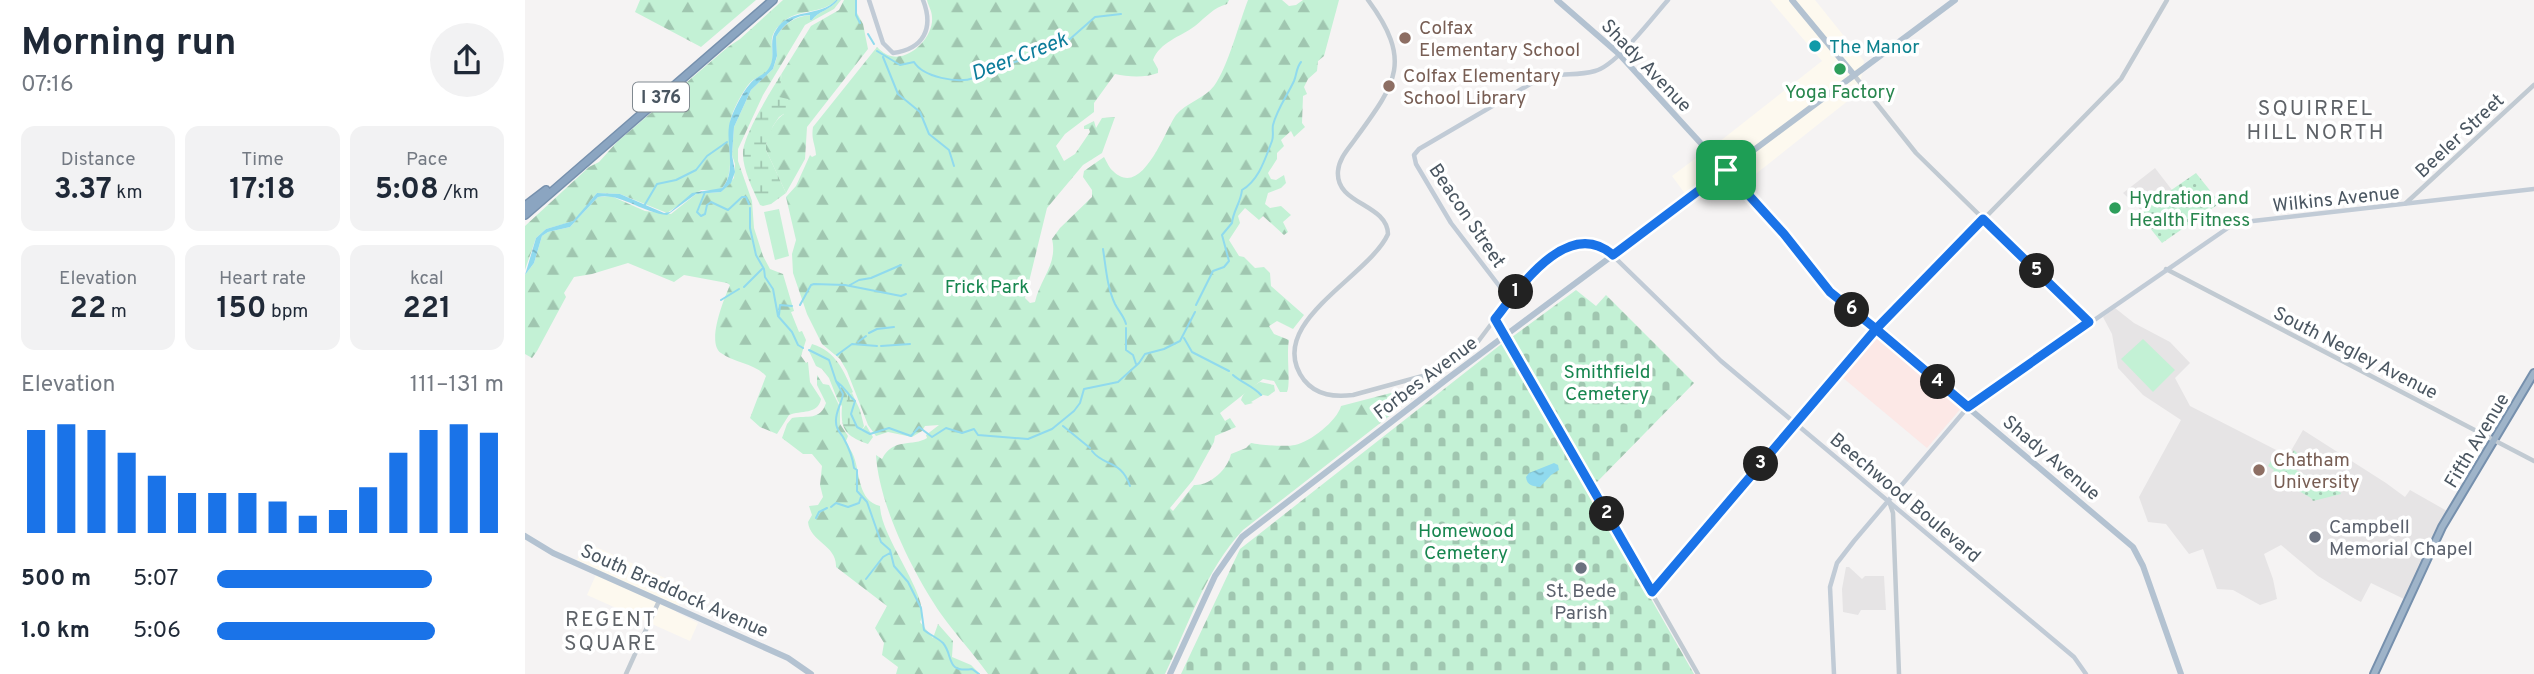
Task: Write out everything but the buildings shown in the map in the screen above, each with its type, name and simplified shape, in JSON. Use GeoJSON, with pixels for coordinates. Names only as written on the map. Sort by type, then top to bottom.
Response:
{"type":"FeatureCollection","features":[{"type":"Feature","properties":{"kind":"highway","name":"I 376"},"geometry":{"type":"LineString","coordinates":[[525,207],[766,0]]}},
{"type":"Feature","properties":{"kind":"highway","name":"I 376"},"geometry":{"type":"LineString","coordinates":[[525,215],[773,0]]}},
{"type":"Feature","properties":{"kind":"highway","name":"Fifth Avenue"},"geometry":{"type":"LineString","coordinates":[[2374,674],[2442,528],[2534,373]]}},
{"type":"Feature","properties":{"kind":"main road"},"geometry":{"type":"LineString","coordinates":[[869,0],[888,50],[893,53],[901,52],[922,38],[928,27],[923,0]]}},
{"type":"Feature","properties":{"kind":"main road","name":"Shady Avenue"},"geometry":{"type":"LineString","coordinates":[[1557,0],[1619,54],[1784,234],[1830,292],[2133,547],[2143,566],[2181,674]]}},
{"type":"Feature","properties":{"kind":"main road","name":"Beacon Street"},"geometry":{"type":"LineString","coordinates":[[1510,300],[1451,223],[1416,164],[1414,155],[1419,149],[1537,80],[1551,75],[1598,71],[1610,64],[1668,0]]}},
{"type":"Feature","properties":{"kind":"main road"},"geometry":{"type":"LineString","coordinates":[[1792,0],[1854,75]]}},
{"type":"Feature","properties":{"kind":"main road","name":"Forbes Avenue"},"geometry":{"type":"LineString","coordinates":[[1170,674],[1215,576],[1242,537],[1955,0]]}},
{"type":"Feature","properties":{"kind":"main road","name":"Wilkins Avenue"},"geometry":{"type":"LineString","coordinates":[[1834,674],[1830,587],[1839,560],[1968,407],[2089,322],[2235,223],[2534,189]]}},
{"type":"Feature","properties":{"kind":"main road","name":"Beechwood Boulevard"},"geometry":{"type":"LineString","coordinates":[[1495,319],[1529,276],[1565,248],[1587,243],[1605,248],[1720,361],[2074,657],[2086,674]]}},
{"type":"Feature","properties":{"kind":"main road"},"geometry":{"type":"LineString","coordinates":[[1495,319],[1506,336]]}},
{"type":"Feature","properties":{"kind":"main road","name":"South Braddock Avenue"},"geometry":{"type":"LineString","coordinates":[[525,536],[541,548],[789,658],[811,674]]}},
{"type":"Feature","properties":{"kind":"street","name":"Beechwood Boulevard"},"geometry":{"type":"LineString","coordinates":[[1368,0],[1390,34],[1394,57],[1392,77],[1384,100],[1341,159],[1338,176],[1347,194],[1384,220],[1388,234],[1376,251],[1304,325],[1296,341],[1296,364],[1303,378],[1318,391],[1339,397],[1353,395],[1441,371],[1471,351],[1495,319]]}},
{"type":"Feature","properties":{"kind":"street"},"geometry":{"type":"LineString","coordinates":[[1652,592],[1876,329],[2121,79],[2167,0]]}},
{"type":"Feature","properties":{"kind":"street"},"geometry":{"type":"LineString","coordinates":[[1854,75],[1916,153],[2089,322]]}},
{"type":"Feature","properties":{"kind":"street","name":"Beeler Street"},"geometry":{"type":"LineString","coordinates":[[2404,205],[2534,85]]}},
{"type":"Feature","properties":{"kind":"street","name":"South Negley Avenue"},"geometry":{"type":"LineString","coordinates":[[2166,269],[2534,461]]}},
{"type":"Feature","properties":{"kind":"street"},"geometry":{"type":"LineString","coordinates":[[1506,336],[1698,674]]}},
{"type":"Feature","properties":{"kind":"street"},"geometry":{"type":"LineString","coordinates":[[1889,500],[1893,513],[1899,674]]}},
{"type":"Feature","properties":{"kind":"street"},"geometry":{"type":"LineString","coordinates":[[626,674],[659,601]]}},
{"type":"Feature","properties":{"kind":"shaded area"},"geometry":{"type":"Polygon","coordinates":[[[1770,0],[1815,0],[1864,61],[1859,92],[1743,184],[1710,149],[1822,61],[1770,0]]]}},
{"type":"Feature","properties":{"kind":"shaded area"},"geometry":{"type":"Polygon","coordinates":[[[1704,152],[1719,170],[1686,195],[1672,176],[1704,152]]]}},
{"type":"Feature","properties":{"kind":"shaded area"},"geometry":{"type":"Polygon","coordinates":[[[2155,168],[2172,190],[2142,211],[2123,193],[2155,168]]]}},
{"type":"Feature","properties":{"kind":"shaded area","name":"Chatham University"},"geometry":{"type":"Polygon","coordinates":[[[2115,308],[2134,323],[2170,342],[2190,363],[2175,378],[2190,406],[2288,456],[2303,430],[2405,497],[2410,490],[2447,511],[2404,599],[2371,583],[2361,602],[2318,576],[2281,545],[2264,554],[2277,599],[2260,605],[2233,590],[2217,589],[2203,549],[2189,554],[2166,524],[2148,522],[2139,497],[2181,420],[2143,395],[2118,368],[2112,334],[2103,317],[2115,308]]]}},
{"type":"Feature","properties":{"kind":"shaded area"},"geometry":{"type":"Polygon","coordinates":[[[1877,336],[1963,406],[1927,448],[1842,377],[1877,336]]]}},
{"type":"Feature","properties":{"kind":"shaded area","name":"REGENT SQUARE"},"geometry":{"type":"Polygon","coordinates":[[[585,542],[687,588],[676,612],[698,623],[690,641],[587,595],[598,570],[577,560],[585,542]]]}},
{"type":"Feature","properties":{"kind":"shaded area"},"geometry":{"type":"Polygon","coordinates":[[[1846,567],[1862,579],[1865,576],[1884,576],[1886,610],[1861,610],[1858,615],[1843,612],[1842,589],[1846,567]]]}},
{"type":"Feature","properties":{"kind":"green space"},"geometry":{"type":"Polygon","coordinates":[[[640,0],[756,0],[701,47],[635,12],[640,0]]]}},
{"type":"Feature","properties":{"kind":"green space"},"geometry":{"type":"Polygon","coordinates":[[[783,0],[836,0],[825,7],[787,19],[774,32],[770,67],[747,86],[733,112],[729,132],[729,174],[720,190],[701,190],[667,213],[620,194],[597,193],[574,221],[546,229],[536,238],[525,270],[525,226],[589,167],[599,162],[617,142],[783,0]]]}},
{"type":"Feature","properties":{"kind":"green space"},"geometry":{"type":"Polygon","coordinates":[[[841,0],[834,9],[805,25],[763,95],[738,149],[738,161],[752,201],[754,228],[763,256],[770,269],[783,274],[794,311],[791,312],[799,332],[802,331],[806,340],[801,356],[808,362],[810,382],[821,399],[816,408],[789,415],[777,434],[760,427],[750,418],[766,376],[756,368],[721,353],[715,340],[718,320],[730,285],[684,275],[674,282],[628,263],[574,277],[537,351],[532,358],[525,354],[525,275],[534,263],[542,236],[570,227],[598,197],[611,196],[645,211],[671,214],[696,194],[721,192],[734,178],[734,127],[751,90],[773,69],[777,57],[776,37],[790,22],[811,15],[812,20],[841,0]]]}},
{"type":"Feature","properties":{"kind":"green space"},"geometry":{"type":"Polygon","coordinates":[[[844,0],[856,0],[857,13],[863,24],[868,49],[807,127],[805,159],[786,193],[766,150],[771,130],[784,114],[778,98],[782,73],[811,26],[839,10],[844,0]]]}},
{"type":"Feature","properties":{"kind":"green space","name":"Frick Park"},"geometry":{"type":"Polygon","coordinates":[[[927,0],[1229,0],[1227,4],[1214,10],[1160,49],[1153,60],[1158,73],[1148,76],[1115,74],[1094,103],[1094,112],[1065,134],[1056,146],[1064,161],[1075,154],[1090,132],[1089,129],[1084,129],[1084,126],[1094,121],[1096,128],[1102,118],[1115,117],[1102,153],[1083,165],[1047,208],[1025,298],[1030,303],[1035,302],[1051,264],[1052,239],[1092,197],[1092,190],[1083,177],[1084,171],[1104,157],[1112,170],[1124,178],[1134,177],[1143,170],[1176,115],[1210,90],[1219,78],[1248,0],[1282,0],[1289,6],[1303,0],[1339,0],[1324,56],[1318,61],[1317,71],[1304,87],[1307,94],[1303,96],[1302,123],[1305,127],[1294,137],[1291,131],[1281,140],[1284,146],[1277,153],[1277,159],[1268,173],[1271,179],[1276,180],[1284,175],[1286,183],[1268,193],[1265,204],[1270,208],[1281,206],[1291,215],[1283,222],[1288,232],[1284,235],[1263,216],[1259,220],[1245,208],[1238,216],[1240,223],[1229,240],[1239,256],[1244,257],[1255,268],[1264,267],[1270,273],[1271,286],[1304,315],[1293,329],[1277,321],[1269,326],[1274,334],[1289,340],[1287,392],[1280,392],[1274,381],[1263,379],[1220,413],[1225,421],[1230,418],[1236,427],[1215,436],[1193,480],[1170,508],[1173,511],[1194,485],[1206,483],[1217,476],[1231,454],[1251,443],[1286,446],[1301,443],[1329,424],[1341,406],[1433,382],[1243,530],[1218,562],[1208,580],[1165,674],[988,674],[941,614],[919,579],[899,538],[883,495],[879,475],[876,455],[882,459],[897,445],[921,441],[939,425],[925,426],[912,437],[888,432],[876,436],[868,425],[847,371],[840,359],[822,344],[807,314],[793,273],[792,254],[796,240],[786,197],[796,186],[810,155],[816,155],[813,127],[877,47],[887,55],[899,57],[920,46],[932,24],[927,0]]]}},
{"type":"Feature","properties":{"kind":"green space"},"geometry":{"type":"Polygon","coordinates":[[[782,73],[779,97],[788,99],[794,107],[779,117],[773,126],[766,150],[786,193],[771,204],[763,206],[760,205],[749,179],[743,152],[753,123],[782,73]]]}},
{"type":"Feature","properties":{"kind":"green space"},"geometry":{"type":"Polygon","coordinates":[[[2196,173],[2220,203],[2162,243],[2138,213],[2196,173]]]}},
{"type":"Feature","properties":{"kind":"green space"},"geometry":{"type":"Polygon","coordinates":[[[779,209],[789,256],[775,260],[764,212],[779,209]]]}},
{"type":"Feature","properties":{"kind":"green space","name":"Smithfield Cemetery"},"geometry":{"type":"Polygon","coordinates":[[[1576,290],[1596,306],[1606,295],[1694,383],[1595,484],[1512,337],[1576,290]]]}},
{"type":"Feature","properties":{"kind":"green space"},"geometry":{"type":"Polygon","coordinates":[[[2143,339],[2175,370],[2153,392],[2121,359],[2143,339]]]}},
{"type":"Feature","properties":{"kind":"green space","name":"Homewood Cemetery"},"geometry":{"type":"Polygon","coordinates":[[[1504,342],[1694,674],[1181,674],[1240,549],[1504,342]]]}},
{"type":"Feature","properties":{"kind":"green space"},"geometry":{"type":"Polygon","coordinates":[[[812,344],[833,357],[842,369],[853,392],[847,396],[847,413],[861,431],[866,425],[873,437],[868,444],[846,431],[842,421],[842,406],[829,378],[816,366],[809,351],[812,344]]]}},
{"type":"Feature","properties":{"kind":"green space"},"geometry":{"type":"Polygon","coordinates":[[[817,375],[823,384],[829,385],[840,407],[840,424],[848,436],[846,441],[854,457],[861,486],[867,498],[880,506],[889,535],[919,599],[922,612],[920,622],[933,638],[938,624],[953,641],[952,657],[971,665],[980,674],[896,674],[898,667],[882,655],[884,643],[875,628],[887,606],[836,567],[828,548],[810,529],[808,522],[812,515],[809,506],[818,505],[823,497],[820,485],[822,466],[812,454],[803,454],[782,438],[792,418],[817,415],[823,409],[826,403],[817,385],[817,375]]]}},
{"type":"Feature","properties":{"kind":"green space"},"geometry":{"type":"Polygon","coordinates":[[[1260,382],[1274,385],[1275,391],[1245,405],[1241,400],[1244,394],[1260,382]]]}},
{"type":"Feature","properties":{"kind":"green space"},"geometry":{"type":"Polygon","coordinates":[[[852,393],[864,426],[861,431],[850,431],[844,426],[847,396],[852,393]]]}},
{"type":"Feature","properties":{"kind":"green space"},"geometry":{"type":"Polygon","coordinates":[[[2294,450],[2301,457],[2294,469],[2331,489],[2336,481],[2341,494],[2313,501],[2271,475],[2274,470],[2268,466],[2276,453],[2289,460],[2294,450]]]}},
{"type":"Feature","properties":{"kind":"water"},"geometry":{"type":"Polygon","coordinates":[[[836,0],[812,20],[810,15],[790,21],[776,37],[777,56],[773,69],[751,90],[734,127],[732,155],[735,172],[731,183],[721,192],[696,194],[667,215],[614,197],[598,197],[570,227],[542,236],[534,263],[525,275],[536,238],[546,229],[573,221],[597,193],[620,194],[664,213],[670,212],[692,193],[722,188],[730,167],[730,121],[747,88],[770,66],[776,30],[789,18],[822,9],[836,0]]]}},
{"type":"Feature","properties":{"kind":"water"},"geometry":{"type":"Polygon","coordinates":[[[1554,463],[1559,470],[1540,487],[1528,482],[1526,477],[1529,473],[1554,463]]]}},
{"type":"Feature","properties":{"kind":"waterway","name":"Deer Creek"},"geometry":{"type":"LineString","coordinates":[[856,0],[856,15],[860,23]]}},
{"type":"Feature","properties":{"kind":"waterway","name":"Deer Creek"},"geometry":{"type":"LineString","coordinates":[[877,51],[900,65],[914,62],[933,75],[950,80],[967,80],[1020,60],[1033,52],[1044,52],[1046,47],[1070,39],[1095,17],[1121,14]]}},
{"type":"Feature","properties":{"kind":"waterway","name":"Deer Creek"},"geometry":{"type":"LineString","coordinates":[[868,34],[874,44]]}},
{"type":"Feature","properties":{"kind":"waterway"},"geometry":{"type":"LineString","coordinates":[[883,57],[898,94],[920,112],[929,134],[949,150],[954,166]]}},
{"type":"Feature","properties":{"kind":"waterway"},"geometry":{"type":"LineString","coordinates":[[1196,305],[1213,271],[1224,267],[1229,261],[1222,235],[1232,223],[1242,190],[1253,181],[1264,162],[1273,139],[1275,119],[1301,62]]}},
{"type":"Feature","properties":{"kind":"waterway"},"geometry":{"type":"LineString","coordinates":[[644,206],[657,184],[676,180],[696,170],[707,156],[727,142]]}},
{"type":"Feature","properties":{"kind":"waterway"},"geometry":{"type":"LineString","coordinates":[[705,192],[697,212],[701,216],[711,202],[728,210],[742,197],[746,197],[749,204]]}},
{"type":"Feature","properties":{"kind":"waterway"},"geometry":{"type":"LineString","coordinates":[[750,208],[750,228],[756,255],[773,289],[778,316],[803,348]]}},
{"type":"Feature","properties":{"kind":"waterway"},"geometry":{"type":"LineString","coordinates":[[1103,249],[1110,291],[1126,324]]}},
{"type":"Feature","properties":{"kind":"waterway"},"geometry":{"type":"LineString","coordinates":[[850,285],[901,265]]}},
{"type":"Feature","properties":{"kind":"waterway"},"geometry":{"type":"LineString","coordinates":[[744,287],[762,269]]}},
{"type":"Feature","properties":{"kind":"waterway"},"geometry":{"type":"LineString","coordinates":[[800,305],[814,284],[845,285],[901,296],[906,294]]}},
{"type":"Feature","properties":{"kind":"waterway"},"geometry":{"type":"LineString","coordinates":[[721,300],[739,289]]}},
{"type":"Feature","properties":{"kind":"waterway"},"geometry":{"type":"LineString","coordinates":[[779,315],[780,305],[792,306]]}},
{"type":"Feature","properties":{"kind":"waterway"},"geometry":{"type":"LineString","coordinates":[[836,381],[855,401],[851,414],[857,427],[870,434],[889,428],[911,436],[919,427],[932,437],[946,428],[962,433],[974,429],[978,435],[1028,439],[1052,429],[1074,411],[1080,403],[1084,389],[1118,382],[1145,354],[1180,341],[1195,312]]}},
{"type":"Feature","properties":{"kind":"waterway"},"geometry":{"type":"LineString","coordinates":[[869,333],[894,327]]}},
{"type":"Feature","properties":{"kind":"waterway"},"geometry":{"type":"LineString","coordinates":[[1126,328],[1126,350],[1133,355],[1136,364]]}},
{"type":"Feature","properties":{"kind":"waterway"},"geometry":{"type":"LineString","coordinates":[[858,342],[866,336]]}},
{"type":"Feature","properties":{"kind":"waterway"},"geometry":{"type":"LineString","coordinates":[[1184,338],[1192,352],[1229,371]]}},
{"type":"Feature","properties":{"kind":"waterway"},"geometry":{"type":"LineString","coordinates":[[837,355],[852,344],[877,346]]}},
{"type":"Feature","properties":{"kind":"waterway"},"geometry":{"type":"LineString","coordinates":[[881,346],[910,344]]}},
{"type":"Feature","properties":{"kind":"waterway"},"geometry":{"type":"LineString","coordinates":[[809,350],[829,360],[843,394],[836,424],[857,470],[857,491],[867,502],[881,542],[890,550],[894,566],[908,582],[921,608],[924,630],[943,643],[954,666],[963,670],[972,669],[979,674]]}},
{"type":"Feature","properties":{"kind":"waterway"},"geometry":{"type":"LineString","coordinates":[[1233,375],[1261,395]]}},
{"type":"Feature","properties":{"kind":"waterway"},"geometry":{"type":"LineString","coordinates":[[1063,426],[1090,448]]}},
{"type":"Feature","properties":{"kind":"waterway"},"geometry":{"type":"LineString","coordinates":[[1092,451],[1122,471],[1130,486]]}},
{"type":"Feature","properties":{"kind":"waterway"},"geometry":{"type":"LineString","coordinates":[[831,507],[836,503],[848,507],[859,503],[861,497]]}},
{"type":"Feature","properties":{"kind":"waterway"},"geometry":{"type":"LineString","coordinates":[[816,518],[819,512],[827,508]]}},
{"type":"Feature","properties":{"kind":"waterway"},"geometry":{"type":"LineString","coordinates":[[866,579],[883,557],[890,553]]}},
{"type":"Feature","properties":{"kind":"place","name":"Colfax Elementary School"},"geometry":{"type":"Point","coordinates":[1405,38]}},
{"type":"Feature","properties":{"kind":"place","name":"The Manor"},"geometry":{"type":"Point","coordinates":[1815,46]}},
{"type":"Feature","properties":{"kind":"place","name":"Yoga Factory"},"geometry":{"type":"Point","coordinates":[1840,69]}},
{"type":"Feature","properties":{"kind":"place","name":"Colfax Elementary School Library"},"geometry":{"type":"Point","coordinates":[1389,86]}},
{"type":"Feature","properties":{"kind":"place","name":"Hydration and Health Fitness"},"geometry":{"type":"Point","coordinates":[2115,208]}},
{"type":"Feature","properties":{"kind":"place","name":"Chatham University"},"geometry":{"type":"Point","coordinates":[2259,470]}},
{"type":"Feature","properties":{"kind":"place","name":"Campbell Memorial Chapel"},"geometry":{"type":"Point","coordinates":[2315,537]}},
{"type":"Feature","properties":{"kind":"place","name":"St. Bede Parish"},"geometry":{"type":"Point","coordinates":[1581,568]}},
{"type":"Feature","properties":{"kind":"district","name":"SQUIRREL HILL NORTH"},"geometry":{"type":"Point","coordinates":[2316,120]}},
{"type":"Feature","properties":{"kind":"district","name":"REGENT SQUARE"},"geometry":{"type":"Point","coordinates":[611,631]}},
{"type":"Feature","properties":{"kind":"route"},"geometry":{"type":"LineString","coordinates":[[1726,170],[1613,255],[1596,244],[1577,244],[1565,248],[1529,276],[1495,319],[1652,592],[1876,329],[1968,407],[2089,322],[1983,219],[1876,329],[1830,292],[1784,234],[1726,170]]}}]}
